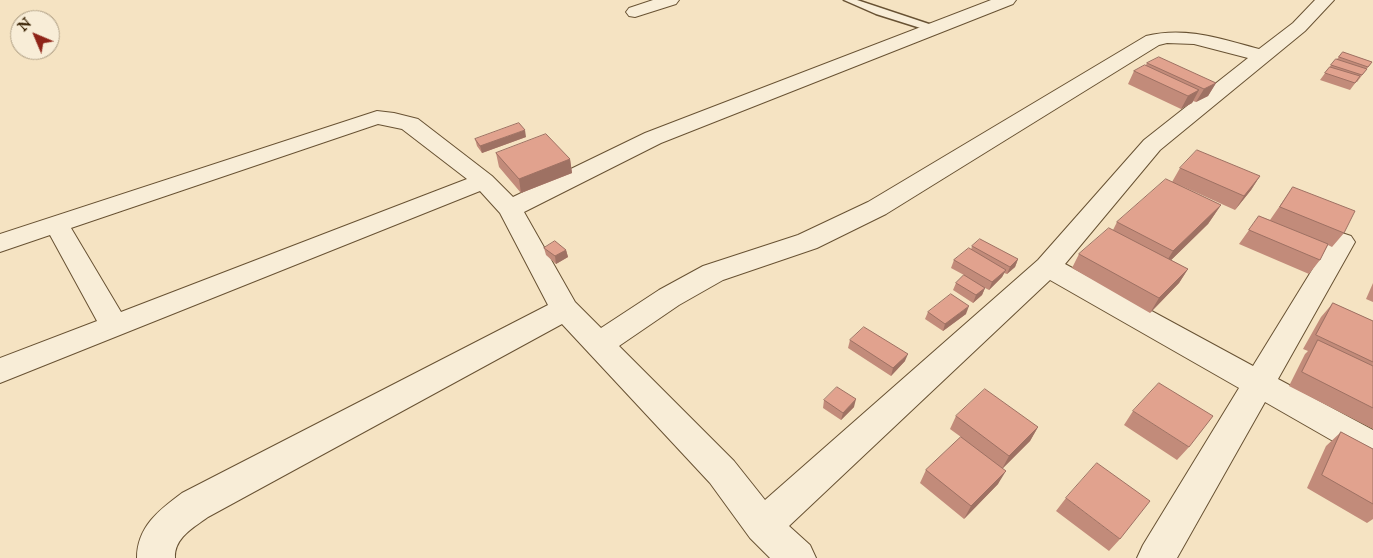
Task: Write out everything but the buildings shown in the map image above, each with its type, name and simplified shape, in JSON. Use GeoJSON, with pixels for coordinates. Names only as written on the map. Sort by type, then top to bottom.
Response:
{"type":"FeatureCollection","features":[{"type":"Feature","properties":{"kind":"street"},"geometry":{"type":"LineString","coordinates":[[636,12],[670,0]]}},
{"type":"Feature","properties":{"kind":"street"},"geometry":{"type":"LineString","coordinates":[[763,526],[1048,267],[1152,144],[1299,26],[1325,0]]}},
{"type":"Feature","properties":{"kind":"street"},"geometry":{"type":"LineString","coordinates":[[510,209],[653,138],[998,1]]}},
{"type":"Feature","properties":{"kind":"street"},"geometry":{"type":"LineString","coordinates":[[599,344],[682,290],[712,274],[739,262],[798,245],[834,230],[877,208],[1153,40],[1167,36],[1187,36],[1262,56]]}},
{"type":"Feature","properties":{"kind":"street"},"geometry":{"type":"LineString","coordinates":[[0,243],[377,118],[394,119],[410,124],[484,181],[510,209],[565,309],[722,472],[763,526],[789,556]]}},
{"type":"Feature","properties":{"kind":"street"},"geometry":{"type":"LineString","coordinates":[[0,371],[484,181]]}},
{"type":"Feature","properties":{"kind":"street"},"geometry":{"type":"LineString","coordinates":[[56,224],[115,326]]}},
{"type":"Feature","properties":{"kind":"street"},"geometry":{"type":"LineString","coordinates":[[1156,558],[1342,242]]}},
{"type":"Feature","properties":{"kind":"street"},"geometry":{"type":"LineString","coordinates":[[1048,267],[1373,447]]}},
{"type":"Feature","properties":{"kind":"street"},"geometry":{"type":"LineString","coordinates":[[156,558],[154,548],[166,527],[195,505],[565,309]]}},
{"type":"Feature","properties":{"kind":"lane"},"geometry":{"type":"LineString","coordinates":[[849,0],[879,12],[934,28]]}}]}
